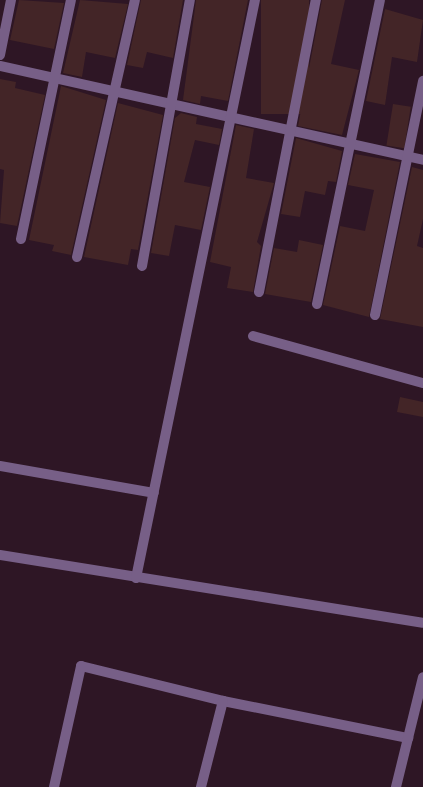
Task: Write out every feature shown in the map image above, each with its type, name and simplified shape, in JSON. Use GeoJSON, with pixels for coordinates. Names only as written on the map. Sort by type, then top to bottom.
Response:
{"type":"FeatureCollection","features":[{"type":"Feature","properties":{"kind":"street"},"geometry":{"type":"LineString","coordinates":[[0,55],[11,0]]}},
{"type":"Feature","properties":{"kind":"street"},"geometry":{"type":"LineString","coordinates":[[21,239],[71,0]]}},
{"type":"Feature","properties":{"kind":"street"},"geometry":{"type":"LineString","coordinates":[[77,257],[117,92],[135,0]]}},
{"type":"Feature","properties":{"kind":"street"},"geometry":{"type":"LineString","coordinates":[[142,266],[174,105],[190,0]]}},
{"type":"Feature","properties":{"kind":"street"},"geometry":{"type":"LineString","coordinates":[[136,578],[234,118],[255,0]]}},
{"type":"Feature","properties":{"kind":"street"},"geometry":{"type":"LineString","coordinates":[[259,292],[316,0]]}},
{"type":"Feature","properties":{"kind":"street"},"geometry":{"type":"LineString","coordinates":[[317,304],[380,0]]}},
{"type":"Feature","properties":{"kind":"street"},"geometry":{"type":"LineString","coordinates":[[0,66],[56,77],[174,105],[423,160]]}},
{"type":"Feature","properties":{"kind":"street"},"geometry":{"type":"LineString","coordinates":[[374,315],[423,81]]}},
{"type":"Feature","properties":{"kind":"street"},"geometry":{"type":"LineString","coordinates":[[253,336],[423,383]]}},
{"type":"Feature","properties":{"kind":"street"},"geometry":{"type":"LineString","coordinates":[[0,466],[154,493]]}},
{"type":"Feature","properties":{"kind":"street"},"geometry":{"type":"LineString","coordinates":[[0,555],[423,623]]}},
{"type":"Feature","properties":{"kind":"street"},"geometry":{"type":"LineString","coordinates":[[54,787],[81,666],[223,701],[408,738]]}},
{"type":"Feature","properties":{"kind":"street"},"geometry":{"type":"LineString","coordinates":[[396,787],[423,677]]}},
{"type":"Feature","properties":{"kind":"street"},"geometry":{"type":"LineString","coordinates":[[201,787],[223,701]]}},
{"type":"Feature","properties":{"kind":"building"},"geometry":{"type":"Polygon","coordinates":[[[19,0],[64,3],[54,49],[10,40],[19,0]]]}},
{"type":"Feature","properties":{"kind":"building"},"geometry":{"type":"Polygon","coordinates":[[[80,0],[128,4],[115,58],[86,52],[82,77],[63,73],[80,0]]]}},
{"type":"Feature","properties":{"kind":"building"},"geometry":{"type":"Polygon","coordinates":[[[141,0],[183,0],[173,58],[147,52],[143,68],[127,65],[141,0]]]}},
{"type":"Feature","properties":{"kind":"building"},"geometry":{"type":"Polygon","coordinates":[[[196,0],[248,0],[228,101],[201,96],[200,104],[183,100],[196,0]]]}},
{"type":"Feature","properties":{"kind":"building"},"geometry":{"type":"Polygon","coordinates":[[[261,0],[309,0],[309,114],[261,114],[261,0]]]}},
{"type":"Feature","properties":{"kind":"building"},"geometry":{"type":"Polygon","coordinates":[[[322,0],[345,0],[331,64],[359,70],[342,135],[298,126],[322,0]]]}},
{"type":"Feature","properties":{"kind":"building"},"geometry":{"type":"Polygon","coordinates":[[[385,9],[423,20],[417,62],[392,57],[385,105],[366,101],[385,9]]]}},
{"type":"Feature","properties":{"kind":"building"},"geometry":{"type":"Polygon","coordinates":[[[0,79],[16,82],[15,88],[45,95],[17,226],[0,223],[4,170],[0,169],[0,79]]]}},
{"type":"Feature","properties":{"kind":"building"},"geometry":{"type":"Polygon","coordinates":[[[61,86],[106,100],[71,255],[52,251],[54,245],[29,240],[61,86]]]}},
{"type":"Feature","properties":{"kind":"building"},"geometry":{"type":"Polygon","coordinates":[[[118,103],[163,115],[138,250],[131,249],[128,265],[84,257],[118,103]]]}},
{"type":"Feature","properties":{"kind":"building"},"geometry":{"type":"Polygon","coordinates":[[[393,104],[411,107],[404,148],[386,145],[393,104]]]}},
{"type":"Feature","properties":{"kind":"building"},"geometry":{"type":"Polygon","coordinates":[[[181,113],[197,117],[196,124],[222,129],[219,145],[195,140],[184,182],[210,187],[201,230],[175,225],[169,256],[151,253],[175,118],[181,113]]]}},
{"type":"Feature","properties":{"kind":"building"},"geometry":{"type":"Polygon","coordinates":[[[236,125],[254,129],[246,178],[274,183],[257,242],[261,246],[253,292],[227,288],[231,267],[210,262],[236,125]]]}},
{"type":"Feature","properties":{"kind":"building"},"geometry":{"type":"Polygon","coordinates":[[[296,138],[342,151],[336,182],[328,181],[325,195],[305,191],[300,217],[281,214],[296,138]]]}},
{"type":"Feature","properties":{"kind":"building"},"geometry":{"type":"Polygon","coordinates":[[[355,154],[400,162],[369,317],[323,305],[340,226],[365,231],[374,190],[348,185],[355,154]]]}},
{"type":"Feature","properties":{"kind":"building"},"geometry":{"type":"Polygon","coordinates":[[[412,167],[423,170],[423,219],[417,246],[423,248],[423,327],[380,319],[412,167]]]}},
{"type":"Feature","properties":{"kind":"building"},"geometry":{"type":"Polygon","coordinates":[[[299,240],[323,245],[311,302],[265,294],[274,248],[297,252],[299,240]]]}},
{"type":"Feature","properties":{"kind":"building"},"geometry":{"type":"Polygon","coordinates":[[[400,397],[423,402],[423,417],[397,412],[400,397]]]}}]}
